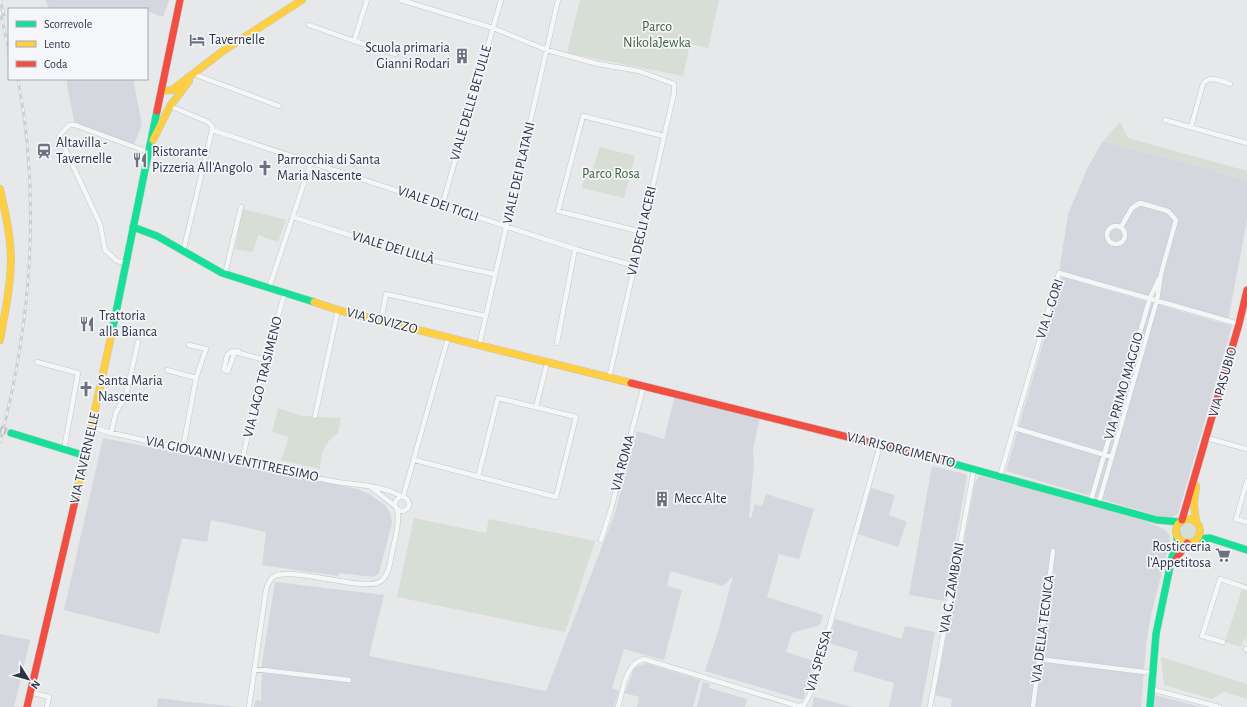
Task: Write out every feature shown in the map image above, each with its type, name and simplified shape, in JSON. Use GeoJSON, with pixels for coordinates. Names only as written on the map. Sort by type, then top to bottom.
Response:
{"type":"FeatureCollection","features":[{"type":"Feature","properties":{"kind":"street","name":"VIA TAVERNELLE"},"geometry":{"type":"LineString","coordinates":[[27,707],[86,456],[180,0]]}},
{"type":"Feature","properties":{"kind":"street"},"geometry":{"type":"LineString","coordinates":[[354,40],[367,0]]}},
{"type":"Feature","properties":{"kind":"street"},"geometry":{"type":"LineString","coordinates":[[401,0],[493,28],[547,50]]}},
{"type":"Feature","properties":{"kind":"street","name":"VIALE DELLE BETULLE"},"geometry":{"type":"LineString","coordinates":[[442,206],[501,0]]}},
{"type":"Feature","properties":{"kind":"street","name":"VIALE DEI PLATANI"},"geometry":{"type":"LineString","coordinates":[[479,346],[494,274],[507,227],[558,0]]}},
{"type":"Feature","properties":{"kind":"street"},"geometry":{"type":"LineString","coordinates":[[162,91],[172,90],[216,56],[299,1]]}},
{"type":"Feature","properties":{"kind":"street"},"geometry":{"type":"LineString","coordinates":[[309,25],[396,54]]}},
{"type":"Feature","properties":{"kind":"street","name":"VIA DEGLI ACERI"},"geometry":{"type":"LineString","coordinates":[[547,50],[598,64],[638,71],[674,84],[664,136],[609,378]]}},
{"type":"Feature","properties":{"kind":"street"},"geometry":{"type":"LineString","coordinates":[[125,263],[117,261],[105,250],[100,224],[59,136],[69,125],[75,125],[148,151],[170,106],[185,85],[216,56]]}},
{"type":"Feature","properties":{"kind":"street"},"geometry":{"type":"LineString","coordinates":[[196,75],[279,106]]}},
{"type":"Feature","properties":{"kind":"street"},"geometry":{"type":"LineString","coordinates":[[1191,127],[1203,84],[1206,80],[1210,79],[1230,84]]}},
{"type":"Feature","properties":{"kind":"street","name":"VIALE DEI TIGLI"},"geometry":{"type":"LineString","coordinates":[[170,106],[208,122],[212,126],[212,130],[575,249],[634,266]]}},
{"type":"Feature","properties":{"kind":"street"},"geometry":{"type":"LineString","coordinates":[[642,232],[558,211],[572,163],[583,116],[664,136]]}},
{"type":"Feature","properties":{"kind":"street"},"geometry":{"type":"LineString","coordinates":[[1165,120],[1247,143]]}},
{"type":"Feature","properties":{"kind":"street"},"geometry":{"type":"LineString","coordinates":[[183,252],[212,130]]}},
{"type":"Feature","properties":{"kind":"street"},"geometry":{"type":"LineString","coordinates":[[269,288],[311,162]]}},
{"type":"Feature","properties":{"kind":"street"},"geometry":{"type":"LineString","coordinates":[[0,189],[8,223],[11,246],[9,283],[0,337]]}},
{"type":"Feature","properties":{"kind":"street","name":"VIA PRIMO MAGGIO"},"geometry":{"type":"LineString","coordinates":[[1095,501],[1112,457],[1139,364],[1157,300],[1161,274],[1176,220],[1168,211],[1140,203],[1132,208],[1121,227]]}},
{"type":"Feature","properties":{"kind":"street"},"geometry":{"type":"LineString","coordinates":[[224,274],[241,207]]}},
{"type":"Feature","properties":{"kind":"street","name":"VIALE DEI LILLÀ"},"geometry":{"type":"LineString","coordinates":[[293,217],[425,259],[494,274]]}},
{"type":"Feature","properties":{"kind":"street","name":"VIA SOVIZZO"},"geometry":{"type":"LineString","coordinates":[[133,227],[151,232],[204,265],[224,274],[338,310],[546,363],[644,385]]}},
{"type":"Feature","properties":{"kind":"street"},"geometry":{"type":"LineString","coordinates":[[557,343],[575,249]]}},
{"type":"Feature","properties":{"kind":"street","name":"VIA L. GORI"},"geometry":{"type":"LineString","coordinates":[[1000,476],[1059,273],[1239,324]]}},
{"type":"Feature","properties":{"kind":"street","name":"VIA PRIMO MAGGIO"},"geometry":{"type":"LineString","coordinates":[[1095,501],[1104,454],[1150,298],[1161,274]]}},
{"type":"Feature","properties":{"kind":"street","name":"VIA PASUBIO"},"geometry":{"type":"LineString","coordinates":[[1181,521],[1239,324],[1247,290]]}},
{"type":"Feature","properties":{"kind":"street","name":"VIA LAGO TRASIMENO"},"geometry":{"type":"LineString","coordinates":[[242,462],[265,360],[285,293]]}},
{"type":"Feature","properties":{"kind":"street"},"geometry":{"type":"LineString","coordinates":[[381,321],[386,294],[485,316]]}},
{"type":"Feature","properties":{"kind":"street"},"geometry":{"type":"LineString","coordinates":[[315,416],[338,310]]}},
{"type":"Feature","properties":{"kind":"street"},"geometry":{"type":"LineString","coordinates":[[249,707],[266,590],[274,577],[288,574],[366,584],[379,583],[385,578],[398,524],[409,506],[404,498],[448,338]]}},
{"type":"Feature","properties":{"kind":"street"},"geometry":{"type":"LineString","coordinates":[[111,433],[116,412],[126,395],[138,342]]}},
{"type":"Feature","properties":{"kind":"street"},"geometry":{"type":"LineString","coordinates":[[183,448],[196,378],[206,349],[189,345]]}},
{"type":"Feature","properties":{"kind":"street"},"geometry":{"type":"LineString","coordinates":[[238,351],[265,360]]}},
{"type":"Feature","properties":{"kind":"street"},"geometry":{"type":"LineString","coordinates":[[1132,361],[1139,364]]}},
{"type":"Feature","properties":{"kind":"street"},"geometry":{"type":"LineString","coordinates":[[37,362],[78,373],[64,449]]}},
{"type":"Feature","properties":{"kind":"street"},"geometry":{"type":"LineString","coordinates":[[536,407],[546,363]]}},
{"type":"Feature","properties":{"kind":"street"},"geometry":{"type":"LineString","coordinates":[[167,370],[196,378]]}},
{"type":"Feature","properties":{"kind":"street","name":"VIA RISORGIMENTO"},"geometry":{"type":"LineString","coordinates":[[644,385],[880,444],[1095,501],[1156,520]]}},
{"type":"Feature","properties":{"kind":"street","name":"VIA ROMA"},"geometry":{"type":"LineString","coordinates":[[601,540],[612,506],[644,385]]}},
{"type":"Feature","properties":{"kind":"street"},"geometry":{"type":"LineString","coordinates":[[415,460],[478,477],[556,497],[576,417],[498,398],[478,477]]}},
{"type":"Feature","properties":{"kind":"street","name":"VIA GIOVANNI VENTITREESIMO"},"geometry":{"type":"LineString","coordinates":[[92,427],[111,433],[242,462],[398,493],[404,498]]}},
{"type":"Feature","properties":{"kind":"street"},"geometry":{"type":"LineString","coordinates":[[1014,428],[1112,457]]}},
{"type":"Feature","properties":{"kind":"street"},"geometry":{"type":"LineString","coordinates":[[11,433],[86,456]]}},
{"type":"Feature","properties":{"kind":"street"},"geometry":{"type":"LineString","coordinates":[[1206,438],[1247,449]]}},
{"type":"Feature","properties":{"kind":"street","name":"VIA SPESSA"},"geometry":{"type":"LineString","coordinates":[[618,707],[629,671],[636,662],[644,659],[798,706],[804,704],[810,694],[880,444]]}},
{"type":"Feature","properties":{"kind":"street","name":"VIA G. ZAMBONI"},"geometry":{"type":"LineString","coordinates":[[930,707],[974,469]]}},
{"type":"Feature","properties":{"kind":"street","name":"VIA PASUBIO"},"geometry":{"type":"LineString","coordinates":[[1196,474],[1194,505],[1198,524]]}},
{"type":"Feature","properties":{"kind":"street"},"geometry":{"type":"LineString","coordinates":[[1247,481],[1236,519],[1247,522]]}},
{"type":"Feature","properties":{"kind":"street","name":"VIA GIOVANNI VENTITREESIMO"},"geometry":{"type":"LineString","coordinates":[[372,488],[396,507]]}},
{"type":"Feature","properties":{"kind":"street"},"geometry":{"type":"LineString","coordinates":[[398,524],[396,501],[404,498]]}},
{"type":"Feature","properties":{"kind":"street"},"geometry":{"type":"LineString","coordinates":[[396,507],[401,511],[406,510]]}},
{"type":"Feature","properties":{"kind":"street"},"geometry":{"type":"LineString","coordinates":[[1156,520],[1181,521],[1189,519],[1198,524],[1209,535],[1218,540]]}},
{"type":"Feature","properties":{"kind":"street"},"geometry":{"type":"LineString","coordinates":[[1156,520],[1177,533],[1181,540],[1187,543]]}},
{"type":"Feature","properties":{"kind":"street"},"geometry":{"type":"LineString","coordinates":[[1150,707],[1156,634],[1177,533],[1181,521]]}},
{"type":"Feature","properties":{"kind":"street"},"geometry":{"type":"LineString","coordinates":[[1198,524],[1200,534],[1198,538]]}},
{"type":"Feature","properties":{"kind":"street"},"geometry":{"type":"LineString","coordinates":[[1168,579],[1182,548],[1187,543],[1198,538],[1210,538],[1247,550]]}},
{"type":"Feature","properties":{"kind":"street","name":"VIA DELLA TECNICA"},"geometry":{"type":"LineString","coordinates":[[1033,707],[1038,658],[1053,551]]}},
{"type":"Feature","properties":{"kind":"street"},"geometry":{"type":"LineString","coordinates":[[1222,642],[1202,636],[1220,579],[1247,588]]}},
{"type":"Feature","properties":{"kind":"street"},"geometry":{"type":"LineString","coordinates":[[1038,658],[1153,673]]}},
{"type":"Feature","properties":{"kind":"street"},"geometry":{"type":"LineString","coordinates":[[254,669],[349,680]]}},
{"type":"Feature","properties":{"kind":"street"},"geometry":{"type":"LineString","coordinates":[[1152,689],[1219,707]]}},
{"type":"Feature","properties":{"kind":"street"},"geometry":{"type":"LineString","coordinates":[[30,692],[49,697],[47,707]]}},
{"type":"Feature","properties":{"kind":"shaded area"},"geometry":{"type":"Polygon","coordinates":[[[45,0],[169,0],[163,17],[148,11],[148,8],[49,8],[45,0]]]}},
{"type":"Feature","properties":{"kind":"shaded area"},"geometry":{"type":"Polygon","coordinates":[[[66,80],[133,80],[142,125],[134,144],[75,125],[66,80]]]}},
{"type":"Feature","properties":{"kind":"shaded area"},"geometry":{"type":"Polygon","coordinates":[[[1103,141],[1247,180],[1247,220],[1228,321],[1059,273],[1068,214],[1088,167],[1103,141]]]}},
{"type":"Feature","properties":{"kind":"shaded area"},"geometry":{"type":"Polygon","coordinates":[[[1062,277],[1232,326],[1178,514],[1169,519],[1006,471],[1062,277]]]}},
{"type":"Feature","properties":{"kind":"shaded area"},"geometry":{"type":"Polygon","coordinates":[[[675,396],[760,417],[753,450],[754,462],[749,517],[751,518],[755,504],[762,506],[766,494],[814,509],[799,559],[779,554],[767,597],[823,615],[820,625],[792,633],[786,652],[814,661],[803,700],[705,671],[718,632],[733,576],[723,586],[670,571],[667,586],[682,590],[664,660],[624,649],[612,688],[619,691],[614,707],[254,707],[256,700],[261,701],[262,663],[275,582],[384,595],[369,656],[546,691],[615,513],[637,431],[664,439],[675,396]]]}},
{"type":"Feature","properties":{"kind":"shaded area"},"geometry":{"type":"Polygon","coordinates":[[[103,438],[358,489],[369,494],[385,505],[390,513],[392,523],[379,573],[374,577],[339,573],[338,576],[262,565],[266,532],[211,520],[207,542],[182,538],[159,634],[64,610],[103,438]]]}},
{"type":"Feature","properties":{"kind":"shaded area"},"geometry":{"type":"Polygon","coordinates":[[[932,466],[965,474],[967,476],[945,601],[909,595],[932,466]]]}},
{"type":"Feature","properties":{"kind":"shaded area"},"geometry":{"type":"Polygon","coordinates":[[[979,476],[1059,496],[1148,522],[1164,529],[1169,535],[1170,541],[1151,615],[1146,645],[1141,707],[951,707],[952,699],[935,695],[975,483],[979,476]]]}},
{"type":"Feature","properties":{"kind":"shaded area"},"geometry":{"type":"Polygon","coordinates":[[[871,488],[895,495],[889,515],[907,522],[898,547],[858,534],[871,488]]]}},
{"type":"Feature","properties":{"kind":"shaded area"},"geometry":{"type":"Polygon","coordinates":[[[835,619],[902,639],[905,626],[935,632],[921,707],[889,707],[894,683],[853,671],[858,652],[829,643],[835,619]]]}},
{"type":"Feature","properties":{"kind":"shaded area"},"geometry":{"type":"Polygon","coordinates":[[[0,634],[30,640],[14,707],[0,707],[0,634]]]}},
{"type":"Feature","properties":{"kind":"shaded area"},"geometry":{"type":"Polygon","coordinates":[[[646,663],[700,680],[693,707],[637,707],[639,697],[625,693],[634,668],[646,663]]]}},
{"type":"Feature","properties":{"kind":"shaded area"},"geometry":{"type":"Polygon","coordinates":[[[703,682],[710,684],[709,688],[747,699],[745,707],[697,707],[703,682]]]}},
{"type":"Feature","properties":{"kind":"shaded area"},"geometry":{"type":"Polygon","coordinates":[[[1155,695],[1158,696],[1201,707],[1154,707],[1155,695]]]}},
{"type":"Feature","properties":{"kind":"shaded area"},"geometry":{"type":"Polygon","coordinates":[[[815,697],[852,707],[812,707],[815,697]]]}},
{"type":"Feature","properties":{"kind":"shaded area"},"geometry":{"type":"Polygon","coordinates":[[[158,698],[182,701],[238,707],[157,707],[158,698]]]}},
{"type":"Feature","properties":{"kind":"green space","name":"Parco NikolaJewka"},"geometry":{"type":"Polygon","coordinates":[[[580,0],[719,0],[708,48],[690,44],[683,76],[567,53],[580,0]]]}},
{"type":"Feature","properties":{"kind":"green space"},"geometry":{"type":"Polygon","coordinates":[[[1120,122],[1128,138],[1247,171],[1247,180],[1103,141],[1120,122]]]}},
{"type":"Feature","properties":{"kind":"green space","name":"Parco Rosa"},"geometry":{"type":"Polygon","coordinates":[[[600,147],[635,156],[624,198],[582,188],[586,173],[591,174],[600,147]]]}},
{"type":"Feature","properties":{"kind":"green space"},"geometry":{"type":"Polygon","coordinates":[[[243,209],[263,214],[262,218],[264,214],[286,220],[278,242],[258,235],[253,252],[235,249],[243,209]]]}},
{"type":"Feature","properties":{"kind":"green space"},"geometry":{"type":"Polygon","coordinates":[[[278,408],[302,416],[341,418],[338,433],[329,440],[324,448],[320,469],[281,460],[289,437],[272,432],[278,408]]]}},
{"type":"Feature","properties":{"kind":"green space"},"geometry":{"type":"Polygon","coordinates":[[[414,518],[486,533],[489,519],[595,541],[565,632],[397,597],[414,518]]]}},
{"type":"Feature","properties":{"kind":"green space"},"geometry":{"type":"Polygon","coordinates":[[[1188,522],[1194,525],[1197,531],[1194,537],[1188,540],[1182,537],[1179,531],[1182,525],[1188,522]]]}},
{"type":"Feature","properties":{"kind":"green space"},"geometry":{"type":"Polygon","coordinates":[[[1243,586],[1247,588],[1247,635],[1246,640],[1244,639],[1241,647],[1225,642],[1243,586]]]}},
{"type":"Feature","properties":{"kind":"green space"},"geometry":{"type":"Polygon","coordinates":[[[1161,657],[1247,684],[1247,699],[1224,692],[1212,699],[1164,685],[1161,657]]]}},
{"type":"Feature","properties":{"kind":"tunnel"},"geometry":{"type":"LineString","coordinates":[[0,429],[11,433]]}},
{"type":"Feature","properties":{"kind":"railway"},"geometry":{"type":"LineString","coordinates":[[0,0],[4,15]]}},
{"type":"Feature","properties":{"kind":"railway"},"geometry":{"type":"LineString","coordinates":[[0,11],[8,47]]}},
{"type":"Feature","properties":{"kind":"railway"},"geometry":{"type":"LineString","coordinates":[[0,442],[11,398],[19,353],[29,262],[31,216],[29,170],[25,124],[18,80]]}},
{"type":"Feature","properties":{"kind":"traffic: fast"},"geometry":{"type":"LineString","coordinates":[[112,332],[157,111]]}},
{"type":"Feature","properties":{"kind":"traffic: fast"},"geometry":{"type":"LineString","coordinates":[[133,227],[157,236],[222,273],[314,302]]}},
{"type":"Feature","properties":{"kind":"traffic: fast"},"geometry":{"type":"LineString","coordinates":[[11,433],[86,456]]}},
{"type":"Feature","properties":{"kind":"traffic: fast"},"geometry":{"type":"LineString","coordinates":[[940,460],[1157,520],[1180,522]]}},
{"type":"Feature","properties":{"kind":"traffic: fast"},"geometry":{"type":"LineString","coordinates":[[1150,707],[1156,634],[1172,557],[1177,545],[1177,535]]}},
{"type":"Feature","properties":{"kind":"traffic: fast"},"geometry":{"type":"LineString","coordinates":[[1197,539],[1210,538],[1247,550]]}},
{"type":"Feature","properties":{"kind":"traffic: slow"},"geometry":{"type":"LineString","coordinates":[[162,91],[172,90],[223,51],[302,0]]}},
{"type":"Feature","properties":{"kind":"traffic: slow"},"geometry":{"type":"LineString","coordinates":[[153,140],[170,106],[189,81]]}},
{"type":"Feature","properties":{"kind":"traffic: slow"},"geometry":{"type":"LineString","coordinates":[[0,189],[11,257],[9,288],[0,340]]}},
{"type":"Feature","properties":{"kind":"traffic: slow"},"geometry":{"type":"LineString","coordinates":[[314,302],[338,310],[631,383]]}},
{"type":"Feature","properties":{"kind":"traffic: slow"},"geometry":{"type":"LineString","coordinates":[[76,497],[112,332]]}},
{"type":"Feature","properties":{"kind":"traffic: slow"},"geometry":{"type":"LineString","coordinates":[[1196,486],[1194,505],[1196,521]]}},
{"type":"Feature","properties":{"kind":"traffic: slow"},"geometry":{"type":"LineString","coordinates":[[1188,519],[1193,520],[1199,526],[1200,531],[1199,536],[1193,542],[1188,543],[1183,542],[1177,536],[1176,531],[1177,526],[1183,520],[1188,519]]}},
{"type":"Feature","properties":{"kind":"traffic: jam"},"geometry":{"type":"LineString","coordinates":[[157,111],[180,0]]}},
{"type":"Feature","properties":{"kind":"traffic: jam"},"geometry":{"type":"LineString","coordinates":[[1182,520],[1239,324],[1247,290]]}},
{"type":"Feature","properties":{"kind":"traffic: jam"},"geometry":{"type":"LineString","coordinates":[[631,383],[940,460]]}},
{"type":"Feature","properties":{"kind":"traffic: jam"},"geometry":{"type":"LineString","coordinates":[[27,707],[76,497]]}},
{"type":"Feature","properties":{"kind":"traffic: jam"},"geometry":{"type":"LineString","coordinates":[[1174,562],[1187,543]]}},
{"type":"Feature","properties":{"kind":"place","name":"Tavernelle"},"geometry":{"type":"Point","coordinates":[197,40]}},
{"type":"Feature","properties":{"kind":"place","name":"Scuola primaria Gianni Rodari"},"geometry":{"type":"Point","coordinates":[462,56]}},
{"type":"Feature","properties":{"kind":"place","name":"Altavilla - Tavernelle"},"geometry":{"type":"Point","coordinates":[44,151]}},
{"type":"Feature","properties":{"kind":"place","name":"Ristorante Pizzeria All'Angolo"},"geometry":{"type":"Point","coordinates":[140,160]}},
{"type":"Feature","properties":{"kind":"place","name":"Parrocchia di Santa Maria Nascente"},"geometry":{"type":"Point","coordinates":[265,168]}},
{"type":"Feature","properties":{"kind":"place","name":"Trattoria alla Bianca"},"geometry":{"type":"Point","coordinates":[87,324]}},
{"type":"Feature","properties":{"kind":"place","name":"Santa Maria Nascente"},"geometry":{"type":"Point","coordinates":[86,389]}},
{"type":"Feature","properties":{"kind":"place","name":"Mecc Alte"},"geometry":{"type":"Point","coordinates":[662,499]}},
{"type":"Feature","properties":{"kind":"place","name":"Rosticceria l'Appetitosa"},"geometry":{"type":"Point","coordinates":[1223,555]}}]}
